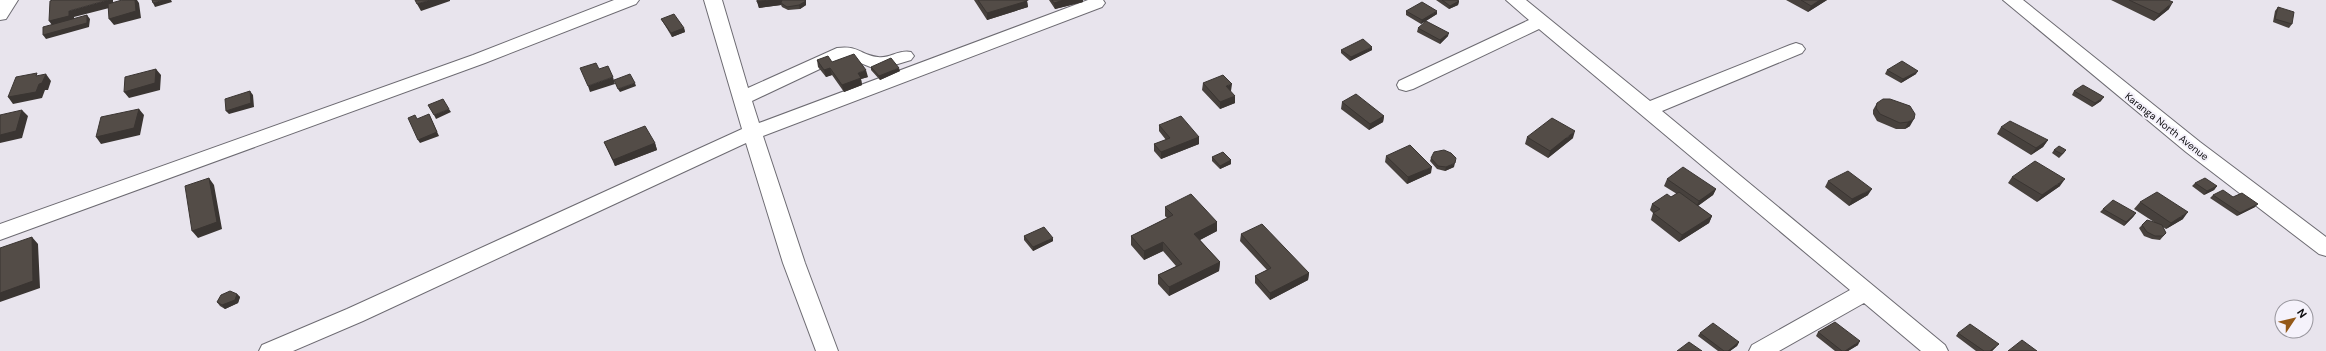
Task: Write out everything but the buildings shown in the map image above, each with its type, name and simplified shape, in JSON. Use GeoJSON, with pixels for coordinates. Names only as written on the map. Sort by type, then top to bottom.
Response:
{"type":"FeatureCollection","features":[{"type":"Feature","properties":{"kind":"street"},"geometry":{"type":"LineString","coordinates":[[0,15],[9,0]]}},
{"type":"Feature","properties":{"kind":"street"},"geometry":{"type":"LineString","coordinates":[[0,232],[479,59],[630,0]]}},
{"type":"Feature","properties":{"kind":"street"},"geometry":{"type":"LineString","coordinates":[[713,0],[752,133],[794,264],[827,351]]}},
{"type":"Feature","properties":{"kind":"street"},"geometry":{"type":"LineString","coordinates":[[1515,0],[1648,109],[1864,292],[1937,351]]}},
{"type":"Feature","properties":{"kind":"street","name":"Karanga North Avenue"},"geometry":{"type":"LineString","coordinates":[[2012,0],[2187,142],[2326,248]]}},
{"type":"Feature","properties":{"kind":"street"},"geometry":{"type":"LineString","coordinates":[[270,351],[355,315],[752,133],[1096,3]]}},
{"type":"Feature","properties":{"kind":"street"},"geometry":{"type":"LineString","coordinates":[[1406,85],[1540,22]]}},
{"type":"Feature","properties":{"kind":"street"},"geometry":{"type":"LineString","coordinates":[[1648,109],[1796,49]]}},
{"type":"Feature","properties":{"kind":"street"},"geometry":{"type":"LineString","coordinates":[[742,98],[837,54],[850,52],[865,60],[878,64],[905,56]]}},
{"type":"Feature","properties":{"kind":"street"},"geometry":{"type":"LineString","coordinates":[[1760,351],[1864,292]]}}]}
